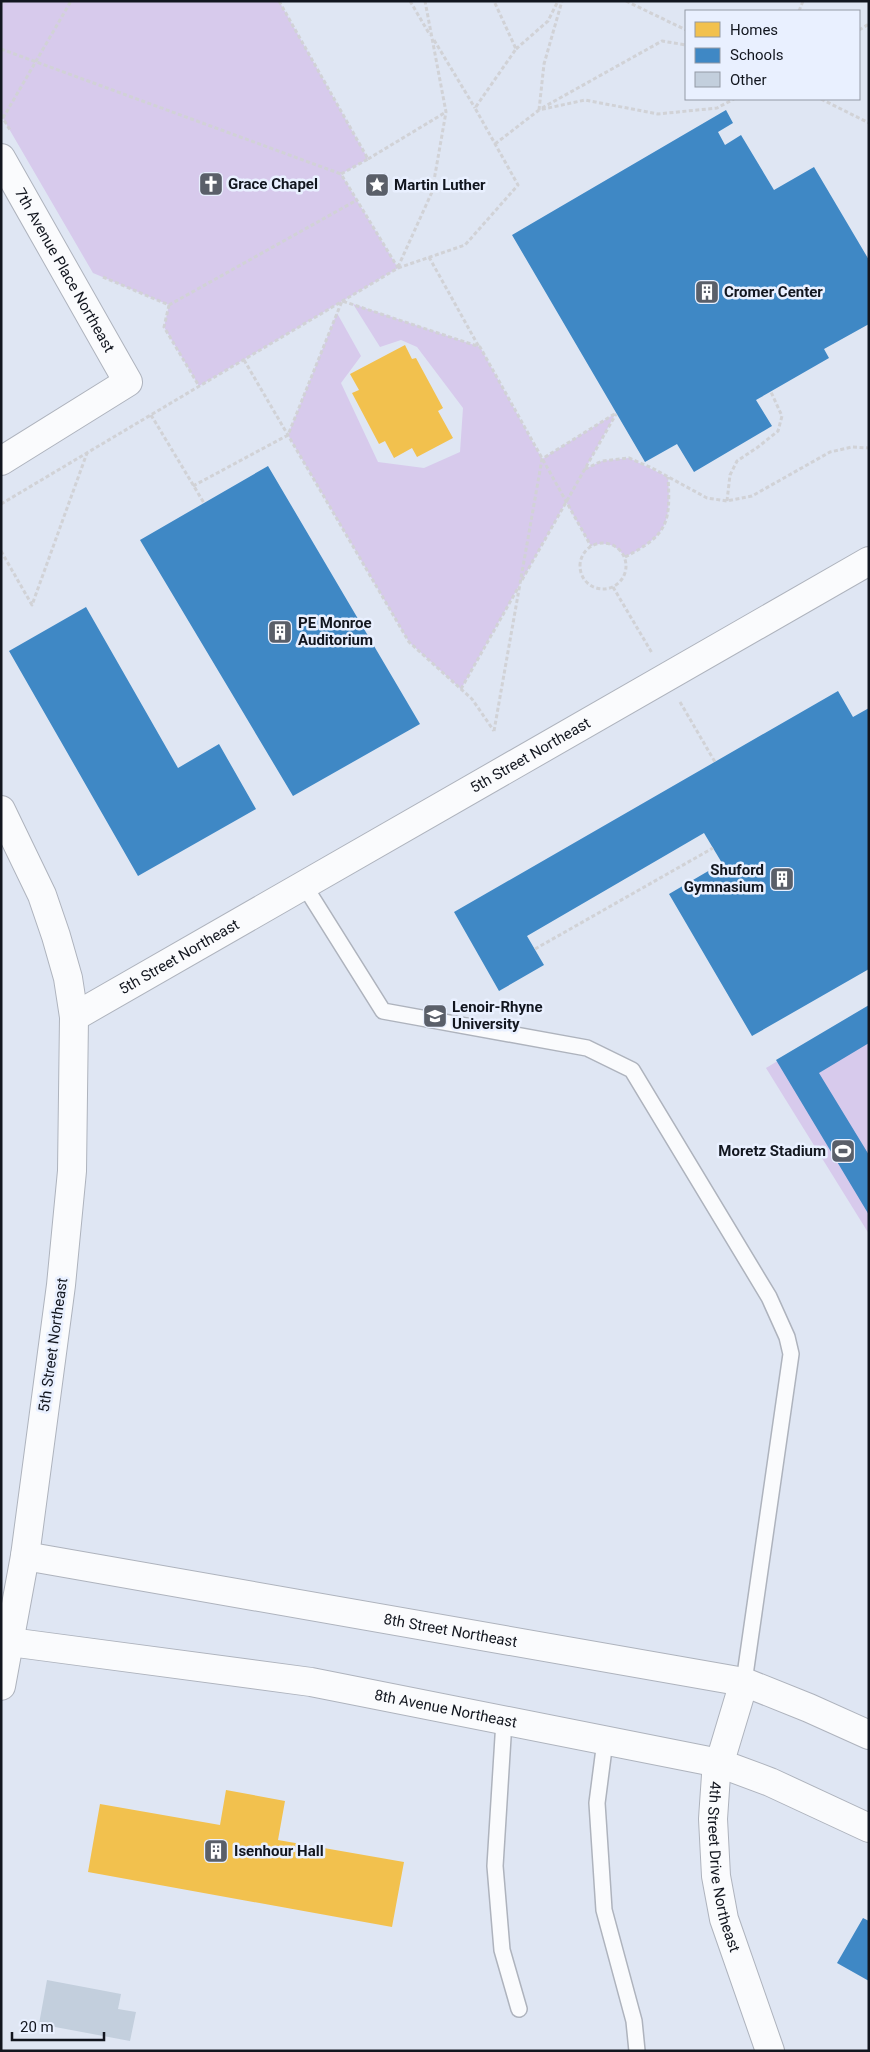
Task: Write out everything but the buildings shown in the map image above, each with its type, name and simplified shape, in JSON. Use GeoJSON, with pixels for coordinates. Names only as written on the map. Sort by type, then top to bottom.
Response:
{"type":"FeatureCollection","features":[{"type":"Feature","properties":{"kind":"street","name":"7th Avenue Place Northeast"},"geometry":{"type":"LineString","coordinates":[[1,461],[128,382],[7,146]]}},
{"type":"Feature","properties":{"kind":"street","name":"5th Street Northeast"},"geometry":{"type":"LineString","coordinates":[[1,1686],[25,1556],[61,1285],[72,1171],[74,1017],[869,561]]}},
{"type":"Feature","properties":{"kind":"street"},"geometry":{"type":"LineString","coordinates":[[1,810],[42,895],[51,920],[68,978],[74,1017]]}},
{"type":"Feature","properties":{"kind":"street","name":"8th Street Northeast"},"geometry":{"type":"LineString","coordinates":[[25,1556],[744,1682],[869,1735]]}},
{"type":"Feature","properties":{"kind":"street","name":"8th Avenue Northeast"},"geometry":{"type":"LineString","coordinates":[[10,1642],[312,1682],[719,1763],[770,1782],[869,1828]]}},
{"type":"Feature","properties":{"kind":"street","name":"4th Street Drive Northeast"},"geometry":{"type":"LineString","coordinates":[[744,1682],[716,1775],[713,1819],[716,1876],[724,1919],[770,2051]]}},
{"type":"Feature","properties":{"kind":"lane"},"geometry":{"type":"LineString","coordinates":[[304,885],[383,1011],[587,1048],[632,1070],[769,1297],[787,1336],[791,1354],[744,1682]]}},
{"type":"Feature","properties":{"kind":"lane"},"geometry":{"type":"LineString","coordinates":[[504,1721],[495,1866],[502,1950],[519,2009]]}},
{"type":"Feature","properties":{"kind":"lane"},"geometry":{"type":"LineString","coordinates":[[604,1741],[597,1803],[604,1910],[634,2021],[637,2051]]}},
{"type":"Feature","properties":{"kind":"path"},"geometry":{"type":"LineString","coordinates":[[7,146],[2,116],[71,1]]}},
{"type":"Feature","properties":{"kind":"path"},"geometry":{"type":"LineString","coordinates":[[279,1],[368,158]]}},
{"type":"Feature","properties":{"kind":"path"},"geometry":{"type":"LineString","coordinates":[[1,504],[398,268],[465,244],[518,185],[475,108],[410,1]]}},
{"type":"Feature","properties":{"kind":"path"},"geometry":{"type":"LineString","coordinates":[[398,268],[432,192],[446,112],[425,1]]}},
{"type":"Feature","properties":{"kind":"path"},"geometry":{"type":"LineString","coordinates":[[494,1],[516,49]]}},
{"type":"Feature","properties":{"kind":"path"},"geometry":{"type":"LineString","coordinates":[[475,108],[516,49],[548,21],[558,1]]}},
{"type":"Feature","properties":{"kind":"path"},"geometry":{"type":"LineString","coordinates":[[539,110],[544,64],[562,1]]}},
{"type":"Feature","properties":{"kind":"path"},"geometry":{"type":"LineString","coordinates":[[626,1],[685,30]]}},
{"type":"Feature","properties":{"kind":"path"},"geometry":{"type":"LineString","coordinates":[[495,144],[539,110],[662,41],[685,45]]}},
{"type":"Feature","properties":{"kind":"path"},"geometry":{"type":"LineString","coordinates":[[1,49],[341,174],[398,268]]}},
{"type":"Feature","properties":{"kind":"path"},"geometry":{"type":"LineString","coordinates":[[539,110],[585,100],[658,114],[717,108],[732,100]]}},
{"type":"Feature","properties":{"kind":"path"},"geometry":{"type":"LineString","coordinates":[[823,100],[869,124]]}},
{"type":"Feature","properties":{"kind":"path"},"geometry":{"type":"LineString","coordinates":[[341,174],[446,112]]}},
{"type":"Feature","properties":{"kind":"path"},"geometry":{"type":"LineString","coordinates":[[199,386],[164,326],[169,305],[357,200]]}},
{"type":"Feature","properties":{"kind":"path"},"geometry":{"type":"LineString","coordinates":[[429,257],[591,546]]}},
{"type":"Feature","properties":{"kind":"path"},"geometry":{"type":"LineString","coordinates":[[102,277],[169,305]]}},
{"type":"Feature","properties":{"kind":"path"},"geometry":{"type":"LineString","coordinates":[[342,301],[480,347]]}},
{"type":"Feature","properties":{"kind":"path"},"geometry":{"type":"LineString","coordinates":[[193,486],[288,435],[342,301]]}},
{"type":"Feature","properties":{"kind":"path"},"geometry":{"type":"LineString","coordinates":[[244,360],[409,642],[472,699],[494,731],[520,584],[542,459],[616,413],[585,469],[566,502],[520,584],[461,689]]}},
{"type":"Feature","properties":{"kind":"path"},"geometry":{"type":"LineString","coordinates":[[727,501],[730,475],[736,461],[778,431],[782,416],[771,392]]}},
{"type":"Feature","properties":{"kind":"path"},"geometry":{"type":"LineString","coordinates":[[151,415],[204,503]]}},
{"type":"Feature","properties":{"kind":"path"},"geometry":{"type":"LineString","coordinates":[[585,469],[602,461],[629,458],[706,498],[727,501],[752,496],[830,452],[852,447],[869,448]]}},
{"type":"Feature","properties":{"kind":"path"},"geometry":{"type":"LineString","coordinates":[[1,551],[32,605],[87,453]]}},
{"type":"Feature","properties":{"kind":"path"},"geometry":{"type":"LineString","coordinates":[[624,556],[648,544],[664,528],[670,507],[668,477]]}},
{"type":"Feature","properties":{"kind":"path"},"geometry":{"type":"LineString","coordinates":[[599,543],[614,546],[624,556],[626,572],[618,585],[604,590],[596,588],[589,585],[581,573],[582,558],[591,546],[599,543]]}},
{"type":"Feature","properties":{"kind":"path"},"geometry":{"type":"LineString","coordinates":[[535,949],[713,848]]}},
{"type":"Feature","properties":{"kind":"shaded area"},"geometry":{"type":"Polygon","coordinates":[[[1,1],[279,1],[368,159],[341,174],[398,268],[199,386],[164,327],[169,305],[93,273],[1,115],[1,1]]]}},
{"type":"Feature","properties":{"kind":"shaded area"},"geometry":{"type":"Polygon","coordinates":[[[353,304],[480,347],[542,459],[616,413],[585,469],[602,461],[629,458],[668,477],[667,517],[663,526],[650,542],[625,557],[614,546],[601,544],[591,546],[566,502],[461,689],[409,642],[288,435],[337,313],[361,356],[341,383],[378,462],[424,468],[460,452],[463,408],[417,347],[401,340],[380,347],[353,304]]]}},
{"type":"Feature","properties":{"kind":"shaded area","name":"Moretz Stadium"},"geometry":{"type":"Polygon","coordinates":[[[869,1006],[869,1234],[766,1068],[869,1006]]]}},
{"type":"Feature","properties":{"kind":"place","name":"Grace Chapel"},"geometry":{"type":"Point","coordinates":[211,184]}},
{"type":"Feature","properties":{"kind":"place","name":"Martin Luther"},"geometry":{"type":"Point","coordinates":[377,185]}},
{"type":"Feature","properties":{"kind":"place","name":"Cromer Center"},"geometry":{"type":"Point","coordinates":[707,292]}},
{"type":"Feature","properties":{"kind":"place","name":"PE Monroe Auditorium"},"geometry":{"type":"Point","coordinates":[280,632]}},
{"type":"Feature","properties":{"kind":"place","name":"Shuford Gymnasium"},"geometry":{"type":"Point","coordinates":[782,879]}},
{"type":"Feature","properties":{"kind":"place","name":"Lenoir-Rhyne University"},"geometry":{"type":"Point","coordinates":[435,1016]}},
{"type":"Feature","properties":{"kind":"place","name":"Moretz Stadium"},"geometry":{"type":"Point","coordinates":[843,1151]}},
{"type":"Feature","properties":{"kind":"place","name":"Isenhour Hall"},"geometry":{"type":"Point","coordinates":[216,1851]}}]}
